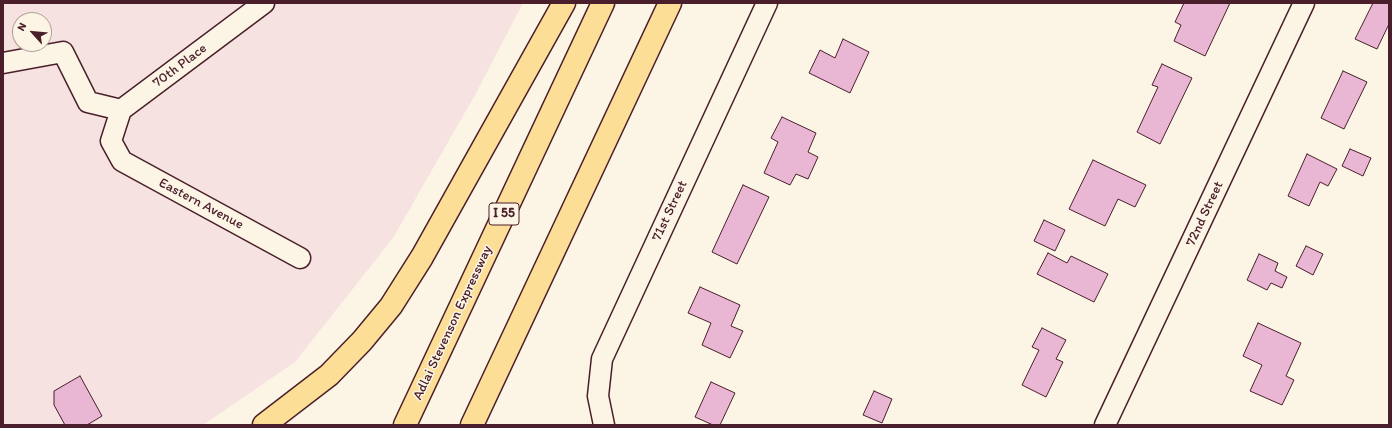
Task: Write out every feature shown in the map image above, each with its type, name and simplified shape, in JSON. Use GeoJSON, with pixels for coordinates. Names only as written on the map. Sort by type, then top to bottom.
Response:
{"type":"FeatureCollection","features":[{"type":"Feature","properties":{"kind":"highway"},"geometry":{"type":"LineString","coordinates":[[264,425],[329,375],[362,341],[391,306],[422,257],[564,3]]}},
{"type":"Feature","properties":{"kind":"highway","name":"Adlai Stevenson Expressway"},"geometry":{"type":"LineString","coordinates":[[405,425],[603,3]]}},
{"type":"Feature","properties":{"kind":"highway"},"geometry":{"type":"LineString","coordinates":[[472,425],[670,3]]}},
{"type":"Feature","properties":{"kind":"street","name":"70th Place"},"geometry":{"type":"LineString","coordinates":[[121,110],[264,3]]}},
{"type":"Feature","properties":{"kind":"street","name":"71st Street"},"geometry":{"type":"LineString","coordinates":[[604,425],[598,396],[602,359],[767,3]]}},
{"type":"Feature","properties":{"kind":"street","name":"72nd Street"},"geometry":{"type":"LineString","coordinates":[[1105,425],[1304,3]]}},
{"type":"Feature","properties":{"kind":"street"},"geometry":{"type":"LineString","coordinates":[[3,63],[63,52],[88,102],[121,110]]}},
{"type":"Feature","properties":{"kind":"street","name":"Eastern Avenue"},"geometry":{"type":"LineString","coordinates":[[121,110],[111,141],[122,161],[300,258]]}},
{"type":"Feature","properties":{"kind":"shaded area"},"geometry":{"type":"Polygon","coordinates":[[[3,3],[523,3],[475,95],[393,238],[295,362],[203,425],[3,425],[3,3]]]}},
{"type":"Feature","properties":{"kind":"building"},"geometry":{"type":"Polygon","coordinates":[[[1184,3],[1230,3],[1205,56],[1174,41],[1181,25],[1175,22],[1184,3]]]}},
{"type":"Feature","properties":{"kind":"building"},"geometry":{"type":"Polygon","coordinates":[[[1373,3],[1389,3],[1389,24],[1377,49],[1355,39],[1373,3]]]}},
{"type":"Feature","properties":{"kind":"building"},"geometry":{"type":"Polygon","coordinates":[[[843,39],[869,52],[850,93],[809,73],[820,50],[835,58],[843,39]]]}},
{"type":"Feature","properties":{"kind":"building"},"geometry":{"type":"Polygon","coordinates":[[[1162,64],[1192,78],[1160,144],[1137,132],[1158,87],[1152,85],[1162,64]]]}},
{"type":"Feature","properties":{"kind":"building"},"geometry":{"type":"Polygon","coordinates":[[[1343,71],[1367,82],[1344,129],[1321,118],[1343,71]]]}},
{"type":"Feature","properties":{"kind":"building"},"geometry":{"type":"Polygon","coordinates":[[[782,117],[816,133],[808,152],[818,157],[808,179],[796,174],[790,185],[764,173],[778,142],[771,138],[782,117]]]}},
{"type":"Feature","properties":{"kind":"building"},"geometry":{"type":"Polygon","coordinates":[[[1350,149],[1371,158],[1363,176],[1342,166],[1350,149]]]}},
{"type":"Feature","properties":{"kind":"building"},"geometry":{"type":"Polygon","coordinates":[[[1307,154],[1337,169],[1328,186],[1320,182],[1309,206],[1288,196],[1307,154]]]}},
{"type":"Feature","properties":{"kind":"building"},"geometry":{"type":"Polygon","coordinates":[[[1093,160],[1146,185],[1135,207],[1118,199],[1105,226],[1069,209],[1093,160]]]}},
{"type":"Feature","properties":{"kind":"building"},"geometry":{"type":"Polygon","coordinates":[[[743,185],[769,197],[737,264],[712,252],[743,185]]]}},
{"type":"Feature","properties":{"kind":"building"},"geometry":{"type":"Polygon","coordinates":[[[1044,220],[1065,230],[1055,251],[1034,241],[1044,220]]]}},
{"type":"Feature","properties":{"kind":"building"},"geometry":{"type":"Polygon","coordinates":[[[1306,246],[1323,254],[1313,275],[1296,266],[1306,246]]]}},
{"type":"Feature","properties":{"kind":"building"},"geometry":{"type":"Polygon","coordinates":[[[1048,253],[1067,263],[1071,256],[1108,274],[1094,302],[1037,274],[1048,253]]]}},
{"type":"Feature","properties":{"kind":"building"},"geometry":{"type":"Polygon","coordinates":[[[1259,254],[1278,263],[1275,271],[1287,277],[1282,288],[1271,283],[1267,290],[1247,280],[1259,254]]]}},
{"type":"Feature","properties":{"kind":"building"},"geometry":{"type":"Polygon","coordinates":[[[700,287],[740,305],[731,326],[743,331],[730,358],[702,345],[711,323],[688,313],[700,287]]]}},
{"type":"Feature","properties":{"kind":"building"},"geometry":{"type":"Polygon","coordinates":[[[1258,323],[1301,343],[1286,376],[1294,380],[1282,405],[1250,391],[1262,365],[1243,356],[1258,323]]]}},
{"type":"Feature","properties":{"kind":"building"},"geometry":{"type":"Polygon","coordinates":[[[1042,328],[1066,340],[1056,359],[1063,362],[1046,397],[1022,385],[1039,350],[1032,347],[1042,328]]]}},
{"type":"Feature","properties":{"kind":"building"},"geometry":{"type":"Polygon","coordinates":[[[80,376],[102,416],[87,425],[65,425],[54,405],[54,391],[80,376]]]}},
{"type":"Feature","properties":{"kind":"building"},"geometry":{"type":"Polygon","coordinates":[[[711,382],[735,393],[720,425],[713,425],[695,417],[711,382]]]}},
{"type":"Feature","properties":{"kind":"building"},"geometry":{"type":"Polygon","coordinates":[[[874,391],[892,399],[882,423],[863,415],[874,391]]]}}]}
